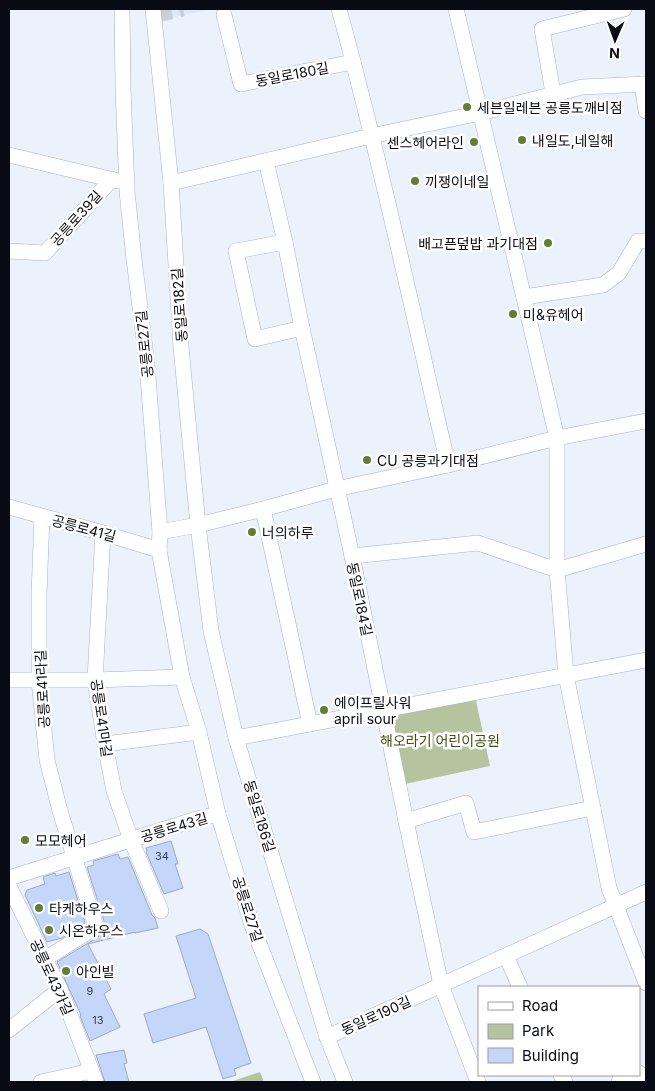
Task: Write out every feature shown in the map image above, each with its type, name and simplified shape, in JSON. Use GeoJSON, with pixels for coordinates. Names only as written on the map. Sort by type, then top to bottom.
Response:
{"type":"FeatureCollection","features":[{"type":"Feature","properties":{"kind":"street","name":"공릉로27길"},"geometry":{"type":"LineString","coordinates":[[122,9],[122,87],[127,184],[147,364],[160,532],[159,550],[182,677],[218,814],[252,925],[313,1082]]}},
{"type":"Feature","properties":{"kind":"street"},"geometry":{"type":"LineString","coordinates":[[339,9],[371,136],[448,465]]}},
{"type":"Feature","properties":{"kind":"street"},"geometry":{"type":"LineString","coordinates":[[456,9],[557,438],[556,570],[566,675],[609,888],[646,983]]}},
{"type":"Feature","properties":{"kind":"street"},"geometry":{"type":"LineString","coordinates":[[553,93],[542,29],[624,9]]}},
{"type":"Feature","properties":{"kind":"street"},"geometry":{"type":"LineString","coordinates":[[155,13],[171,183],[371,136],[480,113],[582,86],[644,84],[646,111]]}},
{"type":"Feature","properties":{"kind":"street","name":"동일로180길"},"geometry":{"type":"LineString","coordinates":[[224,15],[241,84],[353,62]]}},
{"type":"Feature","properties":{"kind":"street"},"geometry":{"type":"LineString","coordinates":[[9,155],[112,178],[127,184]]}},
{"type":"Feature","properties":{"kind":"street"},"geometry":{"type":"LineString","coordinates":[[266,161],[285,242],[336,489]]}},
{"type":"Feature","properties":{"kind":"street","name":"공릉로39길"},"geometry":{"type":"LineString","coordinates":[[9,251],[45,253],[112,178]]}},
{"type":"Feature","properties":{"kind":"street","name":"동일로182길"},"geometry":{"type":"LineString","coordinates":[[171,183],[181,347],[198,524]]}},
{"type":"Feature","properties":{"kind":"street"},"geometry":{"type":"LineString","coordinates":[[524,298],[603,285],[619,273],[638,241],[646,241]]}},
{"type":"Feature","properties":{"kind":"street"},"geometry":{"type":"LineString","coordinates":[[285,242],[236,251],[255,338],[302,328]]}},
{"type":"Feature","properties":{"kind":"street"},"geometry":{"type":"LineString","coordinates":[[160,532],[557,438],[646,421]]}},
{"type":"Feature","properties":{"kind":"street","name":"동일로184길"},"geometry":{"type":"LineString","coordinates":[[336,489],[352,556],[383,710]]}},
{"type":"Feature","properties":{"kind":"street","name":"공릉로41길"},"geometry":{"type":"LineString","coordinates":[[9,507],[159,550]]}},
{"type":"Feature","properties":{"kind":"street"},"geometry":{"type":"LineString","coordinates":[[263,509],[310,724]]}},
{"type":"Feature","properties":{"kind":"street","name":"공릉로41라길"},"geometry":{"type":"LineString","coordinates":[[42,517],[39,594],[39,680],[47,760],[74,857]]}},
{"type":"Feature","properties":{"kind":"street"},"geometry":{"type":"LineString","coordinates":[[198,524],[211,631],[236,738],[646,660]]}},
{"type":"Feature","properties":{"kind":"street","name":"공릉로41마길"},"geometry":{"type":"LineString","coordinates":[[103,533],[95,680],[114,792],[131,840]]}},
{"type":"Feature","properties":{"kind":"street"},"geometry":{"type":"LineString","coordinates":[[352,556],[478,543],[556,570],[646,544]]}},
{"type":"Feature","properties":{"kind":"street"},"geometry":{"type":"LineString","coordinates":[[9,680],[182,677]]}},
{"type":"Feature","properties":{"kind":"street"},"geometry":{"type":"LineString","coordinates":[[383,710],[441,985],[478,1082]]}},
{"type":"Feature","properties":{"kind":"street"},"geometry":{"type":"LineString","coordinates":[[105,744],[198,732]]}},
{"type":"Feature","properties":{"kind":"street","name":"동일로186길"},"geometry":{"type":"LineString","coordinates":[[236,738],[327,1037]]}},
{"type":"Feature","properties":{"kind":"street"},"geometry":{"type":"LineString","coordinates":[[406,821],[466,804],[474,832],[593,808]]}},
{"type":"Feature","properties":{"kind":"street","name":"공릉로43길"},"geometry":{"type":"LineString","coordinates":[[9,878],[218,814]]}},
{"type":"Feature","properties":{"kind":"street","name":"공릉로43길"},"geometry":{"type":"LineString","coordinates":[[131,840],[161,911]]}},
{"type":"Feature","properties":{"kind":"street"},"geometry":{"type":"LineString","coordinates":[[45,960],[95,927],[95,921],[74,857]]}},
{"type":"Feature","properties":{"kind":"street","name":"공릉로43가길"},"geometry":{"type":"LineString","coordinates":[[9,886],[60,989],[94,1077],[43,1082]]}},
{"type":"Feature","properties":{"kind":"street","name":"동일로190길"},"geometry":{"type":"LineString","coordinates":[[346,1082],[327,1037],[646,892]]}},
{"type":"Feature","properties":{"kind":"street"},"geometry":{"type":"LineString","coordinates":[[506,956],[520,986]]}},
{"type":"Feature","properties":{"kind":"street"},"geometry":{"type":"LineString","coordinates":[[9,1030],[60,989]]}},
{"type":"Feature","properties":{"kind":"shaded area"},"geometry":{"type":"Polygon","coordinates":[[[156,9],[213,9],[160,20],[156,9]]]}},
{"type":"Feature","properties":{"kind":"green space","name":"해오라기 어린이공원"},"geometry":{"type":"Polygon","coordinates":[[[475,696],[490,766],[405,784],[390,714],[475,696]]]}},
{"type":"Feature","properties":{"kind":"green space"},"geometry":{"type":"Polygon","coordinates":[[[260,1072],[264,1082],[230,1082],[260,1072]]]}},
{"type":"Feature","properties":{"kind":"building"},"geometry":{"type":"Polygon","coordinates":[[[171,841],[178,864],[175,864],[183,888],[164,894],[146,848],[171,841]]]}},
{"type":"Feature","properties":{"kind":"building"},"geometry":{"type":"Polygon","coordinates":[[[118,854],[120,859],[128,857],[158,928],[88,944],[111,989],[104,994],[120,1027],[90,1041],[81,1015],[57,962],[98,937],[102,932],[104,921],[87,867],[94,865],[93,861],[118,854]]]}},
{"type":"Feature","properties":{"kind":"building"},"geometry":{"type":"Polygon","coordinates":[[[69,872],[85,923],[62,938],[47,942],[25,895],[27,890],[45,884],[43,877],[55,873],[56,876],[69,872]]]}},
{"type":"Feature","properties":{"kind":"building"},"geometry":{"type":"Polygon","coordinates":[[[200,929],[208,934],[251,1063],[234,1069],[236,1075],[223,1079],[206,1027],[153,1043],[144,1014],[196,998],[176,936],[200,929]]]}},
{"type":"Feature","properties":{"kind":"building"},"geometry":{"type":"Polygon","coordinates":[[[124,1050],[127,1063],[124,1064],[129,1082],[105,1082],[96,1055],[124,1050]]]}},
{"type":"Feature","properties":{"kind":"tunnel"},"geometry":{"type":"LineString","coordinates":[[157,15],[183,9]]}},
{"type":"Feature","properties":{"kind":"place","name":"세븐일레븐 공릉도깨비점"},"geometry":{"type":"Point","coordinates":[467,107]}},
{"type":"Feature","properties":{"kind":"place","name":"내일도,네일해"},"geometry":{"type":"Point","coordinates":[522,140]}},
{"type":"Feature","properties":{"kind":"place","name":"센스헤어라인"},"geometry":{"type":"Point","coordinates":[474,142]}},
{"type":"Feature","properties":{"kind":"place","name":"끼쟁이네일"},"geometry":{"type":"Point","coordinates":[415,181]}},
{"type":"Feature","properties":{"kind":"place","name":"배고픈덮밥 과기대점"},"geometry":{"type":"Point","coordinates":[548,243]}},
{"type":"Feature","properties":{"kind":"place","name":"미&유헤어"},"geometry":{"type":"Point","coordinates":[513,314]}},
{"type":"Feature","properties":{"kind":"place","name":"CU 공릉과기대점"},"geometry":{"type":"Point","coordinates":[367,460]}},
{"type":"Feature","properties":{"kind":"place","name":"너의하루"},"geometry":{"type":"Point","coordinates":[252,532]}},
{"type":"Feature","properties":{"kind":"place","name":"에이프릴사워 april sour"},"geometry":{"type":"Point","coordinates":[324,710]}},
{"type":"Feature","properties":{"kind":"place","name":"모모헤어"},"geometry":{"type":"Point","coordinates":[25,840]}},
{"type":"Feature","properties":{"kind":"place","name":"타케하우스"},"geometry":{"type":"Point","coordinates":[39,908]}},
{"type":"Feature","properties":{"kind":"place","name":"시온하우스"},"geometry":{"type":"Point","coordinates":[49,930]}},
{"type":"Feature","properties":{"kind":"place","name":"아인빌"},"geometry":{"type":"Point","coordinates":[66,971]}}]}
